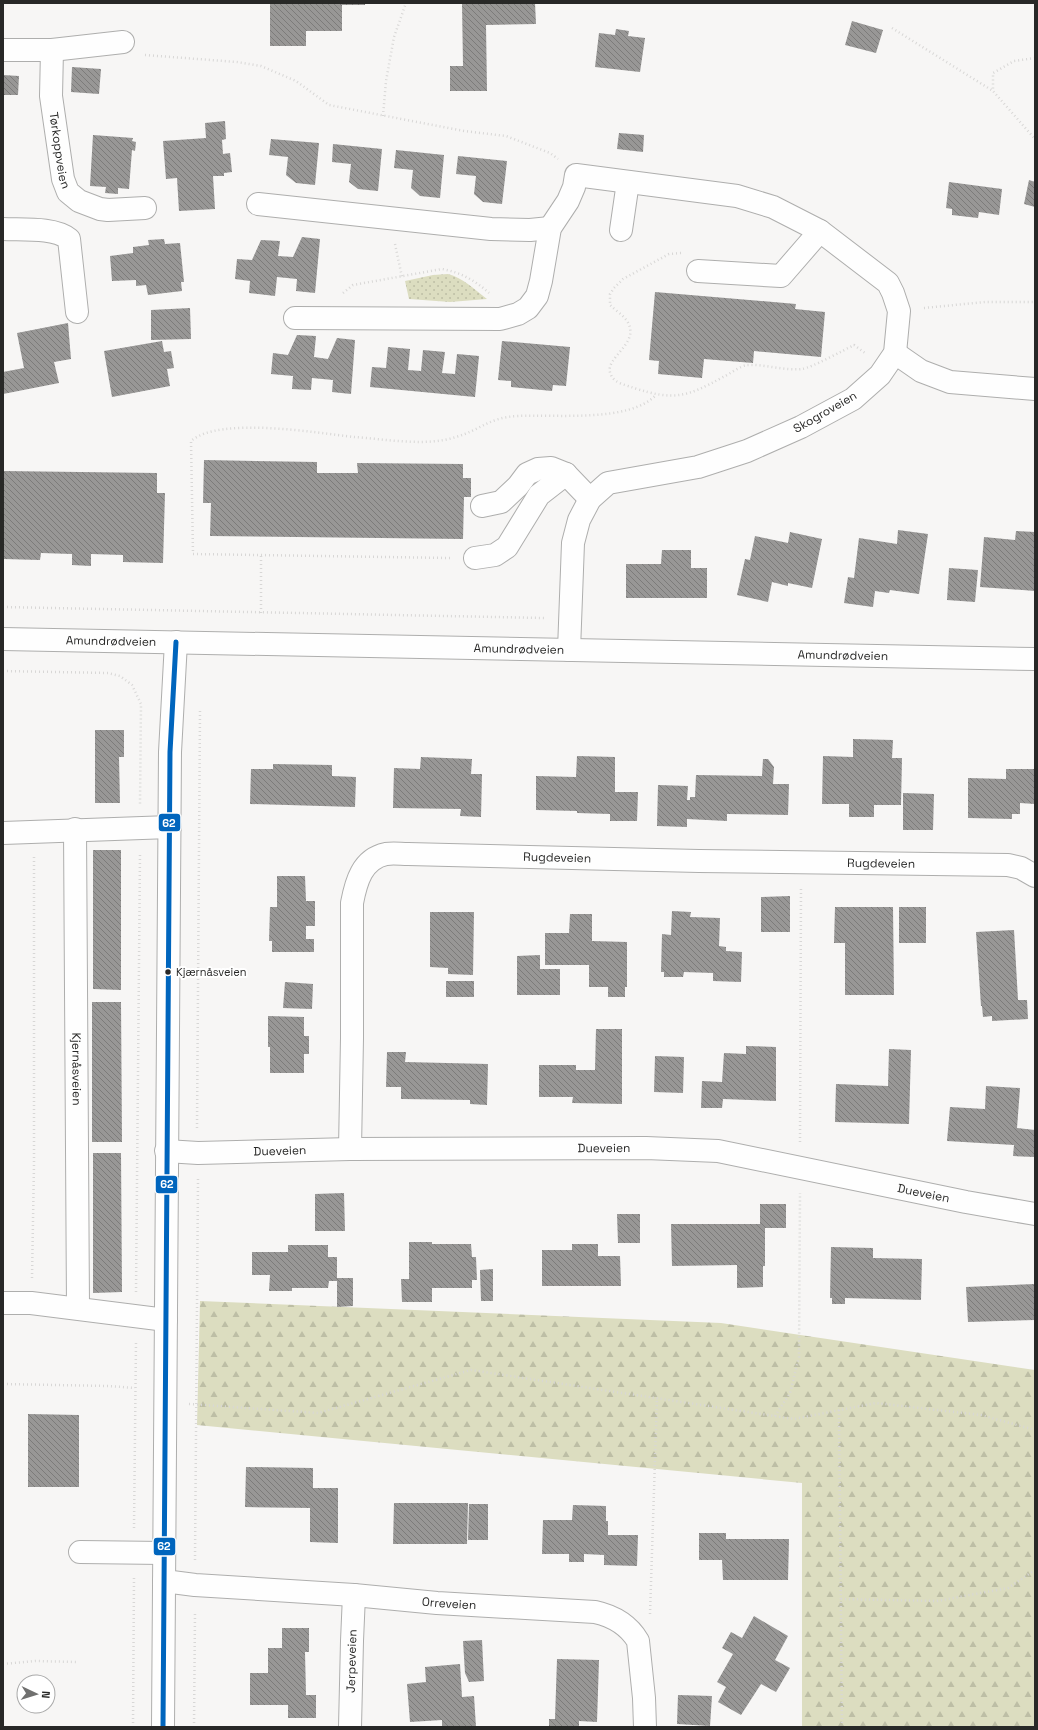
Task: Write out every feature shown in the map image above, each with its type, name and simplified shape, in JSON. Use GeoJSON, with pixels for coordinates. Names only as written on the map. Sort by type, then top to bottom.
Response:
{"type":"FeatureCollection","features":[{"type":"Feature","properties":{"kind":"street"},"geometry":{"type":"LineString","coordinates":[[3,50],[52,50],[123,42]]}},
{"type":"Feature","properties":{"kind":"street","name":"Tørkoppveien"},"geometry":{"type":"LineString","coordinates":[[52,50],[51,96],[63,179],[68,192],[79,201],[100,209],[145,208]]}},
{"type":"Feature","properties":{"kind":"street"},"geometry":{"type":"LineString","coordinates":[[295,318],[500,319],[518,314],[528,308],[537,296],[550,228],[568,201],[574,187],[576,175]]}},
{"type":"Feature","properties":{"kind":"street","name":"Skogroveien"},"geometry":{"type":"LineString","coordinates":[[569,650],[573,543],[579,520],[590,499],[608,483],[698,467],[747,451],[801,427],[853,399],[880,375],[895,353],[899,311],[888,283],[820,231],[773,207],[737,196],[576,175]]}},
{"type":"Feature","properties":{"kind":"street"},"geometry":{"type":"LineString","coordinates":[[621,230],[628,182]]}},
{"type":"Feature","properties":{"kind":"street"},"geometry":{"type":"LineString","coordinates":[[258,204],[491,229],[530,230],[550,228]]}},
{"type":"Feature","properties":{"kind":"street"},"geometry":{"type":"LineString","coordinates":[[3,229],[52,231],[62,234],[69,239],[77,312]]}},
{"type":"Feature","properties":{"kind":"street"},"geometry":{"type":"LineString","coordinates":[[698,271],[781,276],[820,231]]}},
{"type":"Feature","properties":{"kind":"street"},"geometry":{"type":"LineString","coordinates":[[895,353],[921,371],[950,382],[1035,389]]}},
{"type":"Feature","properties":{"kind":"street"},"geometry":{"type":"LineString","coordinates":[[482,506],[502,502],[518,486],[527,474],[538,469],[551,468],[566,474],[590,499]]}},
{"type":"Feature","properties":{"kind":"street"},"geometry":{"type":"LineString","coordinates":[[475,558],[495,555],[507,547],[539,495],[566,474]]}},
{"type":"Feature","properties":{"kind":"street","name":"Amundrødveien"},"geometry":{"type":"LineString","coordinates":[[3,639],[1035,659]]}},
{"type":"Feature","properties":{"kind":"street"},"geometry":{"type":"LineString","coordinates":[[163,1727],[170,752],[176,642]]}},
{"type":"Feature","properties":{"kind":"street"},"geometry":{"type":"LineString","coordinates":[[3,833],[75,829],[170,827]]}},
{"type":"Feature","properties":{"kind":"street","name":"Kjernåsveien"},"geometry":{"type":"LineString","coordinates":[[75,829],[78,1308]]}},
{"type":"Feature","properties":{"kind":"street","name":"Rugdeveien"},"geometry":{"type":"LineString","coordinates":[[350,1149],[352,903],[355,883],[358,877],[364,868],[379,857],[387,854],[408,854],[706,861],[1008,865],[1021,868],[1035,876]]}},
{"type":"Feature","properties":{"kind":"street","name":"Dueveien"},"geometry":{"type":"LineString","coordinates":[[166,1151],[198,1153],[350,1149],[646,1148],[718,1152],[966,1202],[1035,1214]]}},
{"type":"Feature","properties":{"kind":"street"},"geometry":{"type":"LineString","coordinates":[[3,1303],[31,1303],[166,1320]]}},
{"type":"Feature","properties":{"kind":"street"},"geometry":{"type":"LineString","coordinates":[[80,1552],[164,1553]]}},
{"type":"Feature","properties":{"kind":"street","name":"Orreveien"},"geometry":{"type":"LineString","coordinates":[[164,1581],[195,1585],[354,1595],[438,1603],[595,1612],[610,1616],[634,1633]]}},
{"type":"Feature","properties":{"kind":"street","name":"Jerpeveien"},"geometry":{"type":"LineString","coordinates":[[350,1727],[354,1595]]}},
{"type":"Feature","properties":{"kind":"street"},"geometry":{"type":"LineString","coordinates":[[634,1633],[638,1641],[640,1651],[645,1727]]}},
{"type":"Feature","properties":{"kind":"path"},"geometry":{"type":"LineString","coordinates":[[383,116],[386,81],[394,37],[406,3]]}},
{"type":"Feature","properties":{"kind":"path"},"geometry":{"type":"LineString","coordinates":[[892,28],[993,91],[1035,139]]}},
{"type":"Feature","properties":{"kind":"path"},"geometry":{"type":"LineString","coordinates":[[143,55],[237,62],[261,66],[296,81],[329,105],[464,131],[506,136],[550,153],[576,175]]}},
{"type":"Feature","properties":{"kind":"path"},"geometry":{"type":"LineString","coordinates":[[993,91],[993,73],[1014,61],[1035,58]]}},
{"type":"Feature","properties":{"kind":"path"},"geometry":{"type":"LineString","coordinates":[[395,243],[402,277]]}},
{"type":"Feature","properties":{"kind":"path"},"geometry":{"type":"LineString","coordinates":[[698,271],[692,258],[687,254],[678,252],[669,254],[623,279],[614,288],[610,294],[610,305],[627,321],[631,335],[611,364],[609,370],[615,380],[656,395],[684,394],[702,388],[746,365],[803,369],[854,345],[867,354],[895,353]]}},
{"type":"Feature","properties":{"kind":"path"},"geometry":{"type":"LineString","coordinates":[[338,318],[341,298],[344,292],[353,285],[442,269],[454,271],[464,275],[488,292],[498,305],[500,319]]}},
{"type":"Feature","properties":{"kind":"path"},"geometry":{"type":"LineString","coordinates":[[899,311],[942,305],[985,302],[1035,302]]}},
{"type":"Feature","properties":{"kind":"path"},"geometry":{"type":"LineString","coordinates":[[475,558],[193,554],[192,441],[197,436],[216,430],[251,427],[408,441],[437,441],[456,437],[499,418],[517,416],[597,415],[625,411],[642,404],[656,395]]}},
{"type":"Feature","properties":{"kind":"path"},"geometry":{"type":"LineString","coordinates":[[261,556],[261,613]]}},
{"type":"Feature","properties":{"kind":"path"},"geometry":{"type":"LineString","coordinates":[[3,608],[570,619]]}},
{"type":"Feature","properties":{"kind":"path"},"geometry":{"type":"LineString","coordinates":[[3,671],[120,676],[132,685],[141,704],[133,1727]]}},
{"type":"Feature","properties":{"kind":"path"},"geometry":{"type":"LineString","coordinates":[[141,704],[191,705],[200,711],[194,1727]]}},
{"type":"Feature","properties":{"kind":"path"},"geometry":{"type":"LineString","coordinates":[[31,1303],[34,1164],[34,832]]}},
{"type":"Feature","properties":{"kind":"path"},"geometry":{"type":"LineString","coordinates":[[165,1402],[318,1413],[471,1370],[794,1419],[876,1403],[982,1415],[1035,1430]]}},
{"type":"Feature","properties":{"kind":"path"},"geometry":{"type":"LineString","coordinates":[[3,1384],[109,1386],[135,1388]]}},
{"type":"Feature","properties":{"kind":"path"},"geometry":{"type":"LineString","coordinates":[[634,1633],[650,1613],[657,1398]]}},
{"type":"Feature","properties":{"kind":"path"},"geometry":{"type":"LineString","coordinates":[[839,1410],[842,1727]]}},
{"type":"Feature","properties":{"kind":"path"},"geometry":{"type":"LineString","coordinates":[[841,1599],[938,1601],[1008,1588],[1035,1570]]}},
{"type":"Feature","properties":{"kind":"path"},"geometry":{"type":"LineString","coordinates":[[3,1664],[35,1661],[76,1662]]}},
{"type":"Feature","properties":{"kind":"green space"},"geometry":{"type":"Polygon","coordinates":[[[448,274],[464,281],[487,299],[450,302],[409,299],[405,281],[433,275],[448,274]]]}},
{"type":"Feature","properties":{"kind":"green space"},"geometry":{"type":"Polygon","coordinates":[[[200,1301],[721,1323],[1035,1370],[1035,1727],[802,1727],[802,1483],[197,1425],[200,1301]]]}},
{"type":"Feature","properties":{"kind":"building"},"geometry":{"type":"Polygon","coordinates":[[[270,3],[365,3],[365,5],[342,5],[342,31],[306,31],[306,46],[270,46],[270,3]]]}},
{"type":"Feature","properties":{"kind":"building"},"geometry":{"type":"Polygon","coordinates":[[[462,3],[535,3],[536,24],[486,25],[487,91],[450,91],[450,66],[463,66],[462,3]]]}},
{"type":"Feature","properties":{"kind":"building"},"geometry":{"type":"Polygon","coordinates":[[[852,21],[883,30],[876,53],[845,45],[852,21]]]}},
{"type":"Feature","properties":{"kind":"building"},"geometry":{"type":"Polygon","coordinates":[[[616,29],[629,31],[628,36],[645,38],[640,72],[595,67],[599,33],[615,35],[616,29]]]}},
{"type":"Feature","properties":{"kind":"building"},"geometry":{"type":"Polygon","coordinates":[[[72,67],[101,69],[99,94],[71,92],[72,67]]]}},
{"type":"Feature","properties":{"kind":"building"},"geometry":{"type":"Polygon","coordinates":[[[3,75],[19,76],[18,95],[3,95],[3,75]]]}},
{"type":"Feature","properties":{"kind":"building"},"geometry":{"type":"Polygon","coordinates":[[[225,121],[226,139],[222,140],[223,154],[230,153],[232,172],[224,173],[224,176],[213,176],[215,209],[179,211],[177,178],[166,179],[163,141],[206,138],[205,123],[225,121]]]}},
{"type":"Feature","properties":{"kind":"building"},"geometry":{"type":"Polygon","coordinates":[[[619,133],[644,135],[643,152],[617,149],[619,133]]]}},
{"type":"Feature","properties":{"kind":"building"},"geometry":{"type":"Polygon","coordinates":[[[93,135],[133,138],[132,141],[136,142],[135,151],[132,150],[129,189],[118,188],[118,194],[105,193],[106,187],[90,186],[93,135]]]}},
{"type":"Feature","properties":{"kind":"building"},"geometry":{"type":"Polygon","coordinates":[[[271,139],[319,143],[315,185],[296,183],[286,175],[288,157],[269,155],[271,139]]]}},
{"type":"Feature","properties":{"kind":"building"},"geometry":{"type":"Polygon","coordinates":[[[333,144],[382,149],[378,191],[358,189],[349,182],[351,164],[332,162],[333,144]]]}},
{"type":"Feature","properties":{"kind":"building"},"geometry":{"type":"Polygon","coordinates":[[[396,150],[444,155],[440,198],[420,196],[411,188],[413,170],[394,168],[396,150]]]}},
{"type":"Feature","properties":{"kind":"building"},"geometry":{"type":"Polygon","coordinates":[[[458,156],[507,161],[502,204],[483,202],[474,194],[476,176],[456,174],[458,156]]]}},
{"type":"Feature","properties":{"kind":"building"},"geometry":{"type":"Polygon","coordinates":[[[1029,180],[1035,182],[1035,207],[1024,204],[1029,180]]]}},
{"type":"Feature","properties":{"kind":"building"},"geometry":{"type":"Polygon","coordinates":[[[949,182],[1002,189],[999,215],[979,212],[978,218],[952,215],[952,209],[946,208],[949,182]]]}},
{"type":"Feature","properties":{"kind":"building"},"geometry":{"type":"Polygon","coordinates":[[[302,237],[320,239],[315,293],[296,291],[297,279],[277,277],[275,296],[249,293],[250,281],[235,279],[237,259],[252,260],[261,240],[280,241],[278,256],[293,257],[302,237]]]}},
{"type":"Feature","properties":{"kind":"building"},"geometry":{"type":"Polygon","coordinates":[[[164,239],[165,244],[180,243],[184,282],[181,282],[182,291],[148,295],[146,285],[136,286],[136,280],[112,281],[110,256],[133,253],[133,247],[149,245],[148,240],[164,239]]]}},
{"type":"Feature","properties":{"kind":"building"},"geometry":{"type":"Polygon","coordinates":[[[655,292],[796,304],[795,309],[825,312],[821,357],[754,351],[753,363],[704,359],[702,378],[658,374],[659,361],[649,360],[655,292]]]}},
{"type":"Feature","properties":{"kind":"building"},"geometry":{"type":"Polygon","coordinates":[[[190,308],[191,339],[151,340],[151,310],[190,308]]]}},
{"type":"Feature","properties":{"kind":"building"},"geometry":{"type":"Polygon","coordinates":[[[68,323],[71,359],[54,362],[59,383],[3,394],[3,372],[24,368],[17,333],[68,323]]]}},
{"type":"Feature","properties":{"kind":"building"},"geometry":{"type":"Polygon","coordinates":[[[297,335],[316,336],[314,357],[328,359],[337,338],[355,340],[351,394],[332,392],[333,380],[312,378],[311,390],[292,389],[293,376],[271,374],[273,353],[288,355],[297,335]]]}},
{"type":"Feature","properties":{"kind":"building"},"geometry":{"type":"Polygon","coordinates":[[[162,341],[164,352],[171,351],[174,368],[167,369],[170,386],[112,397],[104,351],[162,341]]]}},
{"type":"Feature","properties":{"kind":"building"},"geometry":{"type":"Polygon","coordinates":[[[502,341],[570,347],[566,386],[553,385],[552,391],[511,387],[511,381],[498,380],[502,341]]]}},
{"type":"Feature","properties":{"kind":"building"},"geometry":{"type":"Polygon","coordinates":[[[388,347],[410,349],[408,370],[421,371],[423,350],[445,352],[442,373],[455,374],[457,354],[479,356],[475,397],[370,387],[372,367],[386,368],[388,347]]]}},
{"type":"Feature","properties":{"kind":"building"},"geometry":{"type":"Polygon","coordinates":[[[204,460],[317,462],[317,473],[358,473],[357,463],[463,464],[463,478],[471,478],[471,497],[464,497],[463,539],[210,536],[211,503],[203,503],[204,460]]]}},
{"type":"Feature","properties":{"kind":"building"},"geometry":{"type":"Polygon","coordinates":[[[3,471],[157,473],[157,493],[165,493],[163,563],[123,562],[123,555],[91,554],[91,566],[72,565],[72,554],[41,553],[40,560],[3,559],[3,471]]]}},
{"type":"Feature","properties":{"kind":"building"},"geometry":{"type":"Polygon","coordinates":[[[898,530],[928,534],[919,594],[890,590],[889,593],[875,591],[873,607],[844,603],[848,577],[854,578],[859,538],[897,544],[898,530]]]}},
{"type":"Feature","properties":{"kind":"building"},"geometry":{"type":"Polygon","coordinates":[[[1016,531],[1035,532],[1035,591],[980,587],[984,537],[1015,540],[1016,531]]]}},
{"type":"Feature","properties":{"kind":"building"},"geometry":{"type":"Polygon","coordinates":[[[790,532],[822,539],[812,588],[788,583],[788,586],[772,582],[768,602],[737,595],[745,559],[750,560],[755,536],[788,543],[790,532]]]}},
{"type":"Feature","properties":{"kind":"building"},"geometry":{"type":"Polygon","coordinates":[[[662,550],[691,550],[691,568],[707,568],[707,598],[626,598],[626,564],[661,564],[662,550]]]}},
{"type":"Feature","properties":{"kind":"building"},"geometry":{"type":"Polygon","coordinates":[[[949,568],[978,570],[975,602],[947,600],[949,568]]]}},
{"type":"Feature","properties":{"kind":"building"},"geometry":{"type":"Polygon","coordinates":[[[95,730],[124,730],[124,757],[119,757],[120,803],[95,803],[95,730]]]}},
{"type":"Feature","properties":{"kind":"building"},"geometry":{"type":"Polygon","coordinates":[[[853,739],[893,740],[892,758],[902,758],[901,805],[874,805],[874,817],[849,817],[849,804],[822,804],[823,756],[853,757],[853,739]]]}},
{"type":"Feature","properties":{"kind":"building"},"geometry":{"type":"Polygon","coordinates":[[[577,756],[615,757],[615,792],[638,792],[637,821],[610,821],[610,814],[577,813],[577,811],[536,810],[536,776],[576,777],[577,756]]]}},
{"type":"Feature","properties":{"kind":"building"},"geometry":{"type":"Polygon","coordinates":[[[421,757],[472,759],[471,774],[482,774],[481,817],[460,816],[461,809],[393,808],[394,768],[420,769],[421,757]]]}},
{"type":"Feature","properties":{"kind":"building"},"geometry":{"type":"Polygon","coordinates":[[[763,759],[768,759],[774,767],[773,784],[789,784],[788,815],[727,814],[727,821],[687,819],[687,827],[657,826],[658,785],[688,786],[687,800],[690,800],[690,797],[695,797],[696,775],[762,776],[763,759]]]}},
{"type":"Feature","properties":{"kind":"building"},"geometry":{"type":"Polygon","coordinates":[[[273,764],[332,765],[332,776],[356,777],[355,807],[250,804],[251,769],[273,769],[273,764]]]}},
{"type":"Feature","properties":{"kind":"building"},"geometry":{"type":"Polygon","coordinates":[[[1006,769],[1035,769],[1035,804],[1020,803],[1020,814],[1012,814],[1012,819],[968,818],[968,778],[1006,779],[1006,769]]]}},
{"type":"Feature","properties":{"kind":"building"},"geometry":{"type":"Polygon","coordinates":[[[903,793],[934,794],[933,830],[903,830],[903,793]]]}},
{"type":"Feature","properties":{"kind":"building"},"geometry":{"type":"Polygon","coordinates":[[[93,850],[121,850],[121,990],[93,989],[93,850]]]}},
{"type":"Feature","properties":{"kind":"building"},"geometry":{"type":"Polygon","coordinates":[[[277,876],[305,876],[306,901],[315,901],[315,926],[306,926],[306,939],[314,939],[314,952],[272,952],[272,941],[269,941],[270,907],[277,907],[277,876]]]}},
{"type":"Feature","properties":{"kind":"building"},"geometry":{"type":"Polygon","coordinates":[[[790,896],[790,932],[761,932],[761,897],[790,896]]]}},
{"type":"Feature","properties":{"kind":"building"},"geometry":{"type":"Polygon","coordinates":[[[835,907],[893,907],[894,995],[845,995],[845,943],[834,943],[835,907]]]}},
{"type":"Feature","properties":{"kind":"building"},"geometry":{"type":"Polygon","coordinates":[[[899,907],[926,907],[926,943],[899,943],[899,907]]]}},
{"type":"Feature","properties":{"kind":"building"},"geometry":{"type":"Polygon","coordinates":[[[672,911],[691,912],[690,917],[720,918],[719,946],[726,947],[726,951],[742,952],[741,982],[713,981],[713,973],[684,972],[683,977],[664,977],[664,972],[661,972],[662,934],[671,935],[672,911]]]}},
{"type":"Feature","properties":{"kind":"building"},"geometry":{"type":"Polygon","coordinates":[[[430,912],[474,912],[473,975],[448,974],[448,968],[430,967],[430,912]]]}},
{"type":"Feature","properties":{"kind":"building"},"geometry":{"type":"Polygon","coordinates":[[[570,914],[592,914],[592,941],[627,942],[627,987],[625,987],[625,997],[608,997],[608,987],[589,987],[589,965],[545,965],[545,933],[569,933],[570,914]]]}},
{"type":"Feature","properties":{"kind":"building"},"geometry":{"type":"Polygon","coordinates":[[[1014,930],[1018,1000],[1027,1000],[1028,1019],[992,1021],[992,1016],[983,1017],[981,1006],[976,932],[1014,930]]]}},
{"type":"Feature","properties":{"kind":"building"},"geometry":{"type":"Polygon","coordinates":[[[540,955],[540,969],[560,969],[560,995],[517,995],[517,956],[540,955]]]}},
{"type":"Feature","properties":{"kind":"building"},"geometry":{"type":"Polygon","coordinates":[[[446,981],[474,981],[474,997],[446,997],[446,981]]]}},
{"type":"Feature","properties":{"kind":"building"},"geometry":{"type":"Polygon","coordinates":[[[285,982],[313,984],[312,1009],[283,1008],[285,982]]]}},
{"type":"Feature","properties":{"kind":"building"},"geometry":{"type":"Polygon","coordinates":[[[92,1002],[121,1002],[122,1142],[92,1142],[92,1002]]]}},
{"type":"Feature","properties":{"kind":"building"},"geometry":{"type":"Polygon","coordinates":[[[268,1016],[304,1017],[304,1036],[309,1036],[309,1054],[304,1054],[304,1073],[270,1073],[268,1016]]]}},
{"type":"Feature","properties":{"kind":"building"},"geometry":{"type":"Polygon","coordinates":[[[596,1029],[622,1029],[622,1104],[572,1103],[573,1097],[539,1097],[539,1065],[576,1065],[576,1070],[595,1070],[596,1029]]]}},
{"type":"Feature","properties":{"kind":"building"},"geometry":{"type":"Polygon","coordinates":[[[746,1046],[776,1047],[776,1101],[723,1099],[722,1108],[701,1108],[702,1081],[722,1082],[724,1053],[746,1054],[746,1046]]]}},
{"type":"Feature","properties":{"kind":"building"},"geometry":{"type":"Polygon","coordinates":[[[889,1049],[911,1050],[909,1124],[835,1122],[836,1084],[888,1086],[889,1049]]]}},
{"type":"Feature","properties":{"kind":"building"},"geometry":{"type":"Polygon","coordinates":[[[387,1052],[406,1052],[405,1062],[488,1064],[487,1105],[470,1104],[470,1100],[401,1099],[401,1087],[386,1087],[387,1052]]]}},
{"type":"Feature","properties":{"kind":"building"},"geometry":{"type":"Polygon","coordinates":[[[655,1056],[684,1057],[683,1093],[654,1092],[655,1056]]]}},
{"type":"Feature","properties":{"kind":"building"},"geometry":{"type":"Polygon","coordinates":[[[986,1086],[1020,1088],[1017,1128],[1035,1130],[1035,1157],[1013,1156],[1014,1145],[947,1141],[950,1107],[985,1109],[986,1086]]]}},
{"type":"Feature","properties":{"kind":"building"},"geometry":{"type":"Polygon","coordinates":[[[93,1153],[121,1153],[122,1292],[93,1293],[93,1153]]]}},
{"type":"Feature","properties":{"kind":"building"},"geometry":{"type":"Polygon","coordinates":[[[344,1193],[345,1231],[315,1231],[315,1194],[344,1193]]]}},
{"type":"Feature","properties":{"kind":"building"},"geometry":{"type":"Polygon","coordinates":[[[760,1204],[786,1204],[786,1228],[765,1228],[765,1266],[763,1266],[763,1287],[737,1288],[737,1265],[672,1266],[671,1224],[760,1224],[760,1204]]]}},
{"type":"Feature","properties":{"kind":"building"},"geometry":{"type":"Polygon","coordinates":[[[617,1214],[640,1214],[640,1243],[618,1243],[617,1214]]]}},
{"type":"Feature","properties":{"kind":"building"},"geometry":{"type":"Polygon","coordinates":[[[409,1242],[432,1242],[432,1244],[471,1244],[472,1257],[476,1257],[477,1280],[472,1280],[472,1288],[432,1288],[432,1302],[402,1302],[401,1279],[409,1279],[409,1242]]]}},
{"type":"Feature","properties":{"kind":"building"},"geometry":{"type":"Polygon","coordinates":[[[572,1244],[598,1244],[598,1256],[620,1256],[621,1286],[542,1286],[542,1250],[572,1250],[572,1244]]]}},
{"type":"Feature","properties":{"kind":"building"},"geometry":{"type":"Polygon","coordinates":[[[288,1245],[328,1245],[328,1257],[337,1257],[337,1278],[353,1278],[353,1306],[337,1307],[337,1281],[329,1281],[328,1288],[292,1288],[292,1291],[269,1291],[270,1275],[252,1275],[252,1252],[288,1252],[288,1245]]]}},
{"type":"Feature","properties":{"kind":"building"},"geometry":{"type":"Polygon","coordinates":[[[831,1247],[873,1248],[873,1258],[922,1259],[921,1300],[845,1298],[845,1304],[832,1304],[832,1298],[830,1298],[831,1247]]]}},
{"type":"Feature","properties":{"kind":"building"},"geometry":{"type":"Polygon","coordinates":[[[493,1269],[493,1301],[481,1301],[480,1270],[493,1269]]]}},
{"type":"Feature","properties":{"kind":"building"},"geometry":{"type":"Polygon","coordinates":[[[1035,1284],[1035,1320],[968,1322],[966,1287],[1035,1284]]]}},
{"type":"Feature","properties":{"kind":"building"},"geometry":{"type":"Polygon","coordinates":[[[28,1414],[79,1415],[79,1487],[28,1487],[28,1414]]]}},
{"type":"Feature","properties":{"kind":"building"},"geometry":{"type":"Polygon","coordinates":[[[246,1467],[313,1468],[313,1488],[338,1488],[338,1543],[310,1542],[310,1508],[245,1507],[246,1467]]]}},
{"type":"Feature","properties":{"kind":"building"},"geometry":{"type":"Polygon","coordinates":[[[394,1503],[468,1503],[467,1544],[393,1544],[394,1503]]]}},
{"type":"Feature","properties":{"kind":"building"},"geometry":{"type":"Polygon","coordinates":[[[469,1504],[488,1504],[488,1540],[468,1540],[469,1504]]]}},
{"type":"Feature","properties":{"kind":"building"},"geometry":{"type":"Polygon","coordinates":[[[573,1505],[606,1506],[608,1535],[638,1535],[637,1566],[604,1565],[604,1555],[584,1554],[584,1562],[569,1562],[569,1554],[542,1554],[543,1520],[572,1520],[573,1505]]]}},
{"type":"Feature","properties":{"kind":"building"},"geometry":{"type":"Polygon","coordinates":[[[699,1533],[726,1533],[726,1539],[789,1539],[788,1580],[723,1580],[722,1560],[699,1560],[699,1533]]]}},
{"type":"Feature","properties":{"kind":"building"},"geometry":{"type":"Polygon","coordinates":[[[754,1616],[788,1636],[775,1660],[790,1668],[776,1692],[761,1684],[741,1715],[718,1702],[726,1687],[717,1682],[733,1654],[722,1648],[731,1632],[742,1638],[754,1616]]]}},
{"type":"Feature","properties":{"kind":"building"},"geometry":{"type":"Polygon","coordinates":[[[282,1628],[309,1628],[309,1652],[305,1652],[306,1695],[316,1695],[316,1718],[288,1718],[288,1705],[250,1705],[250,1673],[268,1673],[268,1648],[282,1648],[282,1628]]]}},
{"type":"Feature","properties":{"kind":"building"},"geometry":{"type":"Polygon","coordinates":[[[482,1640],[484,1681],[469,1682],[465,1673],[463,1641],[482,1640]]]}},
{"type":"Feature","properties":{"kind":"building"},"geometry":{"type":"Polygon","coordinates":[[[557,1659],[599,1660],[597,1722],[579,1721],[579,1727],[549,1727],[549,1719],[555,1719],[557,1659]]]}},
{"type":"Feature","properties":{"kind":"building"},"geometry":{"type":"Polygon","coordinates":[[[460,1664],[462,1697],[474,1696],[476,1727],[442,1727],[442,1720],[410,1722],[407,1684],[426,1682],[425,1667],[460,1664]]]}},
{"type":"Feature","properties":{"kind":"building"},"geometry":{"type":"Polygon","coordinates":[[[678,1695],[712,1696],[710,1726],[677,1724],[678,1695]]]}},
{"type":"Feature","properties":{"kind":"transit line","name":"62"},"geometry":{"type":"LineString","coordinates":[[163,1727],[170,752],[176,642]]}},
{"type":"Feature","properties":{"kind":"place","name":"Kjærnåsveien"},"geometry":{"type":"Point","coordinates":[168,972]}}]}
